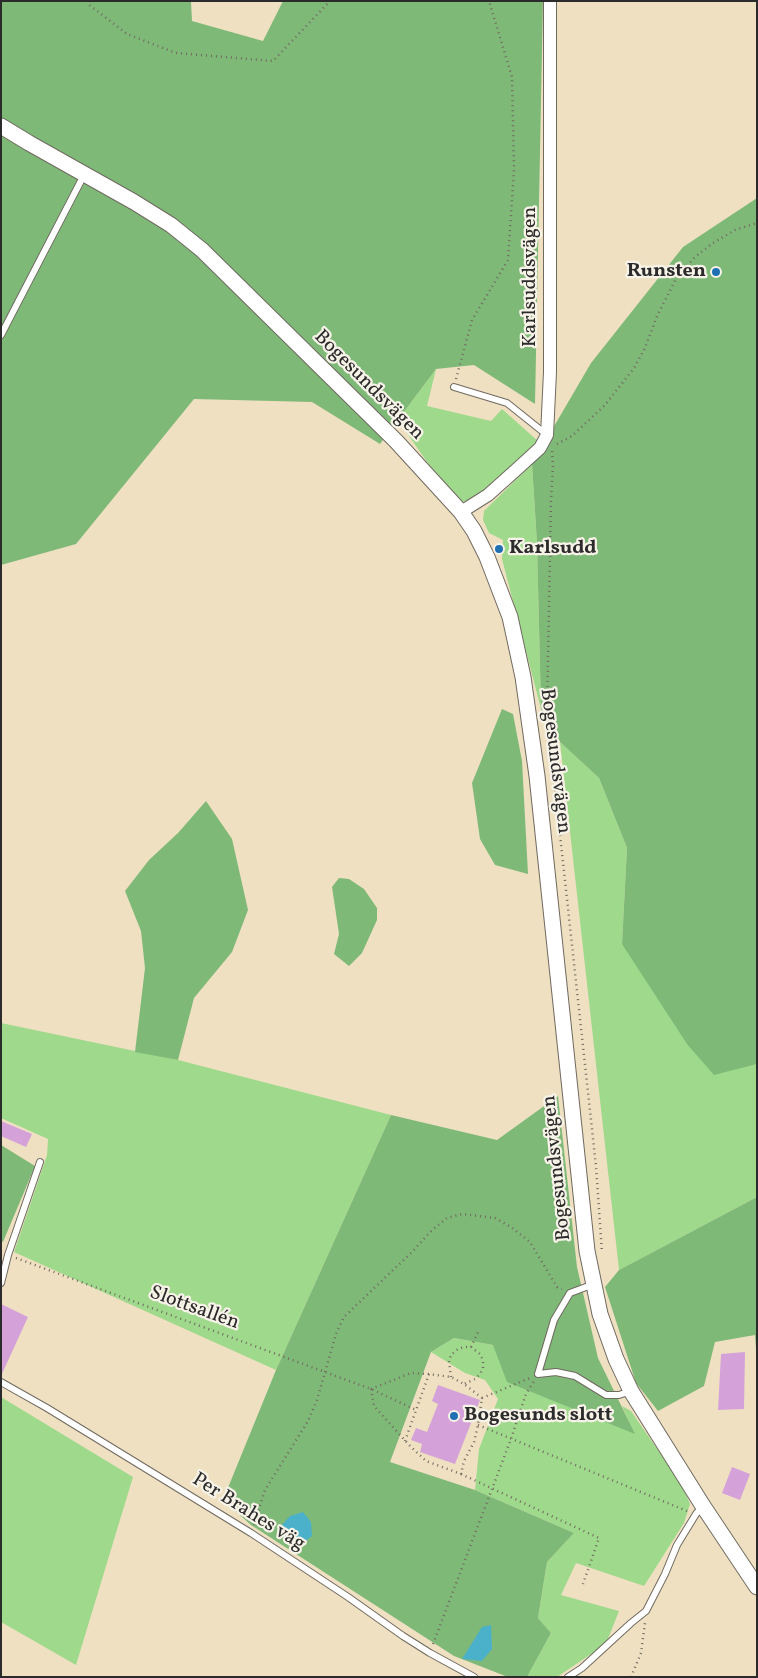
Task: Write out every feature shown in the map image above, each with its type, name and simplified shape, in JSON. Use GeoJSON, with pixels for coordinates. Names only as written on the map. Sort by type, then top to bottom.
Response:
{"type":"FeatureCollection","features":[{"type":"Feature","properties":{"kind":"street","name":"Karlsuddsvägen"},"geometry":{"type":"LineString","coordinates":[[549,440],[550,1]]}},
{"type":"Feature","properties":{"kind":"street","name":"Bogesundsvägen"},"geometry":{"type":"LineString","coordinates":[[1,126],[28,144],[134,202],[170,225],[202,250],[390,434],[461,512],[482,548],[499,586],[515,636],[523,677],[537,776],[587,1251],[600,1314],[607,1337],[631,1391],[699,1510],[757,1587]]}},
{"type":"Feature","properties":{"kind":"street"},"geometry":{"type":"LineString","coordinates":[[461,512],[488,495],[549,440]]}},
{"type":"Feature","properties":{"kind":"lane"},"geometry":{"type":"LineString","coordinates":[[1,335],[85,174]]}},
{"type":"Feature","properties":{"kind":"lane"},"geometry":{"type":"LineString","coordinates":[[454,387],[507,403],[549,440]]}},
{"type":"Feature","properties":{"kind":"lane"},"geometry":{"type":"LineString","coordinates":[[1,1283],[8,1255],[40,1162]]}},
{"type":"Feature","properties":{"kind":"lane"},"geometry":{"type":"LineString","coordinates":[[593,1277],[570,1292],[554,1320],[538,1374],[556,1372],[574,1376],[606,1395],[619,1395],[631,1391]]}},
{"type":"Feature","properties":{"kind":"lane","name":"Per Brahes väg"},"geometry":{"type":"LineString","coordinates":[[1,1382],[47,1408],[251,1533],[430,1653],[474,1677]]}},
{"type":"Feature","properties":{"kind":"lane"},"geometry":{"type":"LineString","coordinates":[[568,1677],[582,1668],[646,1611],[677,1545],[699,1510]]}},
{"type":"Feature","properties":{"kind":"path"},"geometry":{"type":"LineString","coordinates":[[89,1],[88,4],[127,34],[176,53],[273,61],[330,1]]}},
{"type":"Feature","properties":{"kind":"path"},"geometry":{"type":"LineString","coordinates":[[454,387],[472,320],[508,260],[514,169],[512,77],[489,1]]}},
{"type":"Feature","properties":{"kind":"path"},"geometry":{"type":"LineString","coordinates":[[593,1277],[602,1259],[602,1240],[547,715],[553,466],[549,440],[572,436],[606,405],[634,368],[676,277],[695,257],[713,242],[734,230],[757,223]]}},
{"type":"Feature","properties":{"kind":"path"},"geometry":{"type":"LineString","coordinates":[[251,1533],[265,1490],[308,1421],[317,1400],[336,1334],[344,1317],[413,1251],[432,1230],[447,1218],[462,1214],[495,1218],[503,1222],[530,1242],[557,1287],[570,1292]]}},
{"type":"Feature","properties":{"kind":"path","name":"Slottsallén"},"geometry":{"type":"LineString","coordinates":[[8,1255],[371,1389],[416,1410]]}},
{"type":"Feature","properties":{"kind":"path"},"geometry":{"type":"LineString","coordinates":[[471,1347],[479,1330]]}},
{"type":"Feature","properties":{"kind":"path"},"geometry":{"type":"LineString","coordinates":[[451,1378],[449,1361],[452,1355],[458,1349],[471,1347],[480,1354],[483,1360],[483,1368],[475,1379],[464,1384]]}},
{"type":"Feature","properties":{"kind":"path"},"geometry":{"type":"LineString","coordinates":[[482,1398],[464,1384],[451,1378],[429,1374],[411,1373],[371,1389],[374,1406],[405,1441],[426,1461],[461,1474],[599,1538],[583,1584]]}},
{"type":"Feature","properties":{"kind":"path"},"geometry":{"type":"LineString","coordinates":[[405,1441],[429,1374]]}},
{"type":"Feature","properties":{"kind":"path"},"geometry":{"type":"LineString","coordinates":[[482,1398],[538,1374]]}},
{"type":"Feature","properties":{"kind":"path"},"geometry":{"type":"LineString","coordinates":[[430,1653],[512,1438],[526,1394],[538,1374]]}},
{"type":"Feature","properties":{"kind":"path"},"geometry":{"type":"LineString","coordinates":[[461,1474],[464,1460],[474,1442],[482,1398]]}},
{"type":"Feature","properties":{"kind":"path"},"geometry":{"type":"LineString","coordinates":[[478,1426],[699,1510]]}},
{"type":"Feature","properties":{"kind":"path"},"geometry":{"type":"LineString","coordinates":[[632,1677],[641,1653],[645,1634],[646,1611]]}},
{"type":"Feature","properties":{"kind":"green space"},"geometry":{"type":"Polygon","coordinates":[[[1,1],[191,1],[192,21],[263,41],[283,1],[543,1],[535,404],[474,365],[436,369],[380,444],[312,402],[194,399],[76,544],[1,565],[1,1]]]}},
{"type":"Feature","properties":{"kind":"green space"},"geometry":{"type":"Polygon","coordinates":[[[757,198],[757,1064],[714,1075],[687,1044],[622,944],[627,848],[599,778],[560,742],[541,709],[537,543],[532,464],[591,363],[683,247],[757,198]]]}},
{"type":"Feature","properties":{"kind":"green space"},"geometry":{"type":"Polygon","coordinates":[[[436,369],[427,406],[491,421],[502,409],[538,441],[516,466],[475,499],[460,502],[427,462],[398,420],[436,369]]]}},
{"type":"Feature","properties":{"kind":"green space"},"geometry":{"type":"Polygon","coordinates":[[[532,464],[537,543],[541,709],[502,559],[503,540],[489,533],[483,520],[484,511],[532,464]]]}},
{"type":"Feature","properties":{"kind":"green space"},"geometry":{"type":"Polygon","coordinates":[[[502,709],[513,714],[522,761],[528,874],[495,865],[480,839],[472,783],[502,709]]]}},
{"type":"Feature","properties":{"kind":"green space"},"geometry":{"type":"Polygon","coordinates":[[[560,742],[599,778],[627,848],[622,944],[747,1066],[757,1064],[757,1197],[619,1270],[560,742]]]}},
{"type":"Feature","properties":{"kind":"green space"},"geometry":{"type":"Polygon","coordinates":[[[206,801],[232,839],[248,910],[232,952],[194,998],[178,1060],[135,1052],[145,968],[141,931],[125,891],[149,860],[178,833],[206,801]]]}},
{"type":"Feature","properties":{"kind":"green space"},"geometry":{"type":"Polygon","coordinates":[[[339,878],[349,879],[364,889],[377,908],[377,920],[362,953],[349,966],[334,954],[339,934],[332,887],[339,878]]]}},
{"type":"Feature","properties":{"kind":"green space"},"geometry":{"type":"Polygon","coordinates":[[[1,1023],[178,1060],[391,1115],[276,1370],[14,1252],[47,1155],[48,1139],[1,1118],[1,1023]]]}},
{"type":"Feature","properties":{"kind":"green space"},"geometry":{"type":"Polygon","coordinates":[[[558,1096],[577,1267],[598,1358],[635,1434],[507,1382],[493,1345],[454,1338],[431,1352],[390,1462],[475,1490],[574,1533],[547,1562],[538,1618],[551,1633],[527,1677],[508,1677],[454,1656],[251,1525],[223,1500],[276,1370],[391,1115],[497,1140],[558,1096]]]}},
{"type":"Feature","properties":{"kind":"green space"},"geometry":{"type":"Polygon","coordinates":[[[1,1145],[35,1166],[3,1242],[1,1241],[1,1145]]]}},
{"type":"Feature","properties":{"kind":"green space"},"geometry":{"type":"Polygon","coordinates":[[[757,1197],[757,1362],[755,1335],[715,1342],[704,1386],[658,1411],[636,1383],[605,1287],[619,1270],[757,1197]]]}},
{"type":"Feature","properties":{"kind":"green space"},"geometry":{"type":"Polygon","coordinates":[[[454,1338],[493,1345],[634,1433],[622,1406],[631,1411],[682,1485],[690,1504],[684,1523],[644,1586],[576,1563],[561,1595],[619,1611],[606,1644],[557,1677],[527,1677],[551,1633],[538,1618],[547,1562],[574,1533],[475,1490],[479,1449],[498,1399],[485,1380],[465,1373],[431,1352],[454,1338]]]}},
{"type":"Feature","properties":{"kind":"green space"},"geometry":{"type":"Polygon","coordinates":[[[1,1397],[133,1477],[76,1665],[1,1622],[1,1397]]]}},
{"type":"Feature","properties":{"kind":"water"},"geometry":{"type":"Polygon","coordinates":[[[303,1512],[311,1522],[312,1536],[294,1550],[280,1533],[281,1526],[290,1516],[303,1512]]]}},
{"type":"Feature","properties":{"kind":"water"},"geometry":{"type":"Polygon","coordinates":[[[491,1625],[492,1649],[482,1661],[462,1659],[482,1627],[491,1625]]]}},
{"type":"Feature","properties":{"kind":"building"},"geometry":{"type":"Polygon","coordinates":[[[1,1121],[32,1134],[26,1147],[1,1136],[1,1121]]]}},
{"type":"Feature","properties":{"kind":"building"},"geometry":{"type":"Polygon","coordinates":[[[1,1304],[28,1317],[1,1376],[1,1304]]]}},
{"type":"Feature","properties":{"kind":"building"},"geometry":{"type":"Polygon","coordinates":[[[745,1352],[744,1409],[718,1410],[721,1354],[745,1352]]]}},
{"type":"Feature","properties":{"kind":"building","name":"Bogesunds slott"},"geometry":{"type":"Polygon","coordinates":[[[438,1385],[480,1400],[455,1464],[420,1452],[422,1444],[411,1440],[416,1428],[427,1432],[438,1404],[432,1401],[438,1385]]]}},
{"type":"Feature","properties":{"kind":"building"},"geometry":{"type":"Polygon","coordinates":[[[732,1467],[750,1474],[740,1500],[722,1493],[732,1467]]]}},
{"type":"Feature","properties":{"kind":"place","name":"Runsten"},"geometry":{"type":"Point","coordinates":[716,272]}},
{"type":"Feature","properties":{"kind":"place","name":"Karlsudd"},"geometry":{"type":"Point","coordinates":[499,549]}},
{"type":"Feature","properties":{"kind":"place","name":"Bogesunds slott"},"geometry":{"type":"Point","coordinates":[454,1416]}}]}
